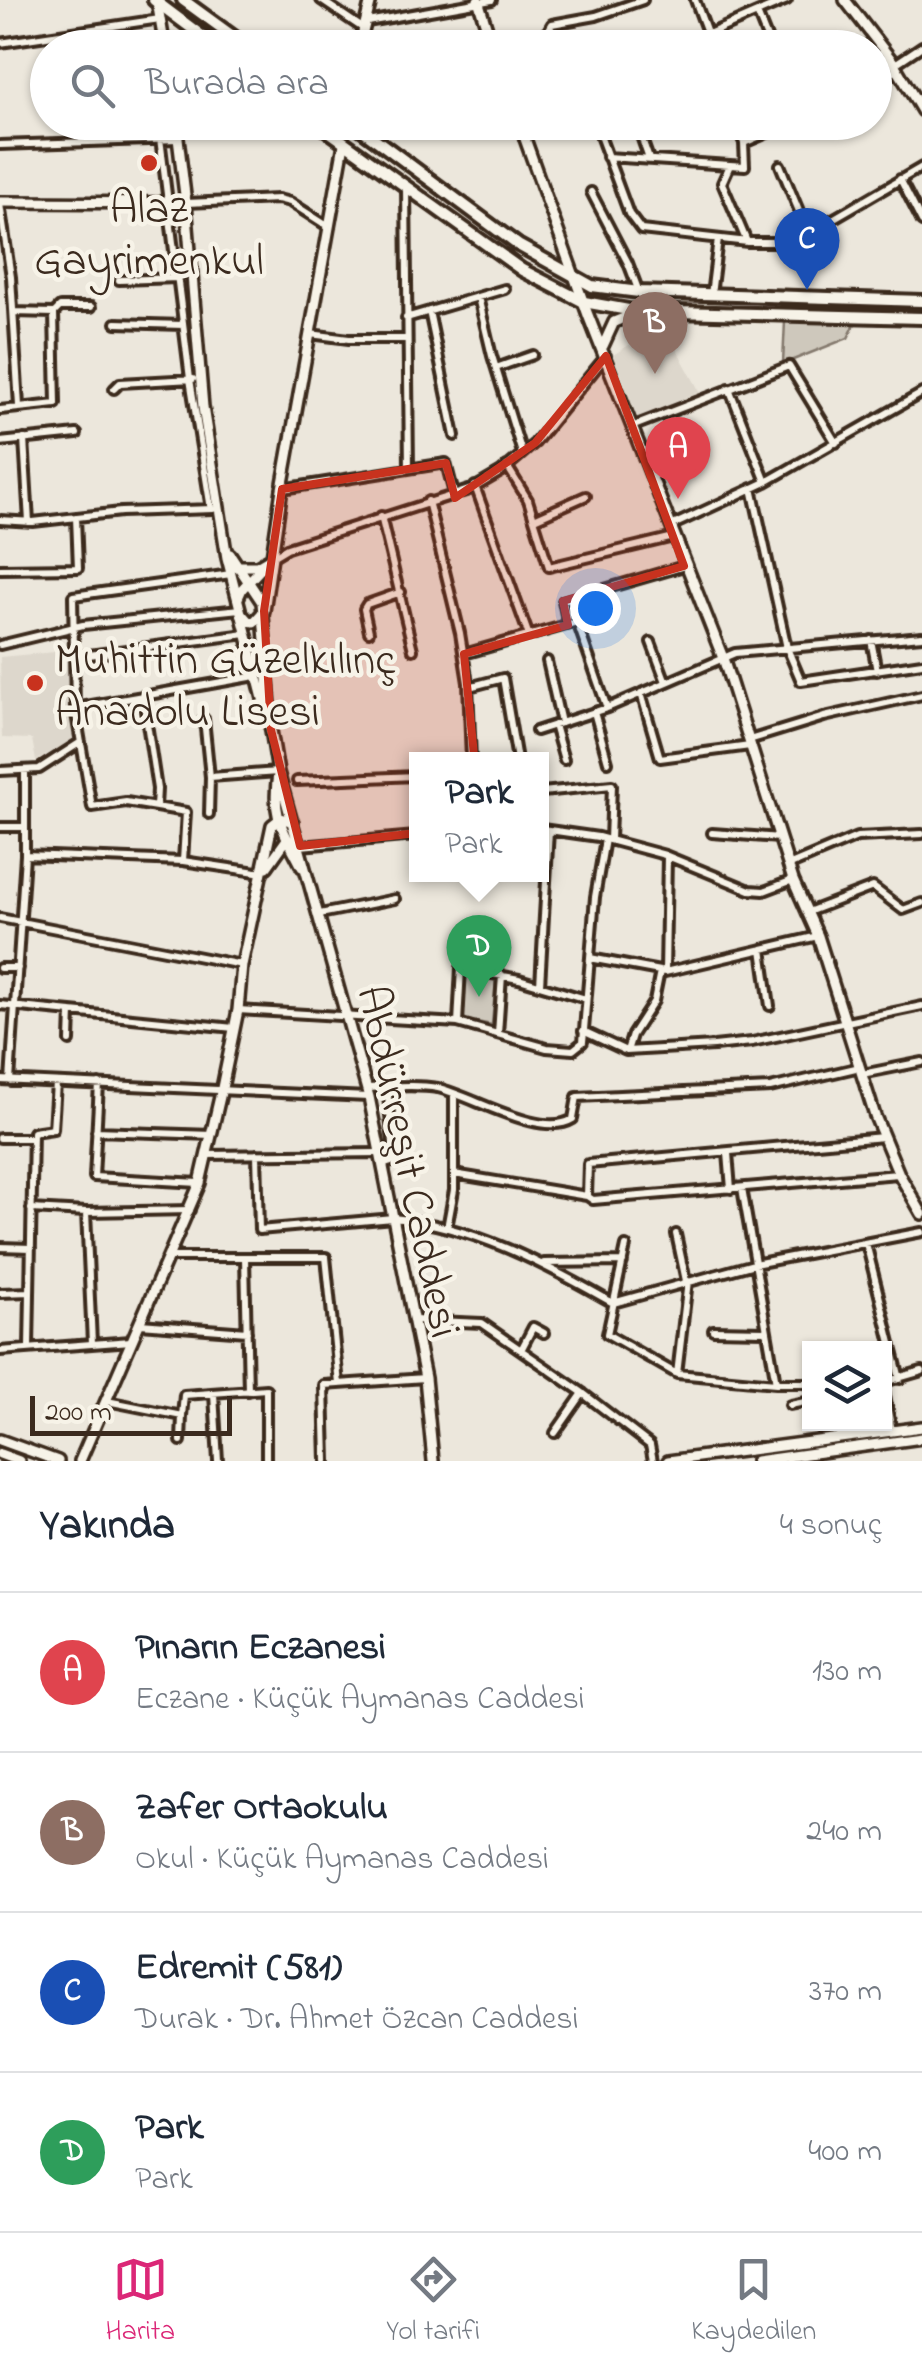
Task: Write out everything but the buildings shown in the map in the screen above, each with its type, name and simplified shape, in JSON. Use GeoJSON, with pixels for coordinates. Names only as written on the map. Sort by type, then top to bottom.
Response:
{"type":"FeatureCollection","features":[{"type":"Feature","properties":{"kind":"main road"},"geometry":{"type":"LineString","coordinates":[[183,0],[224,30]]}},
{"type":"Feature","properties":{"kind":"main road"},"geometry":{"type":"LineString","coordinates":[[156,1],[194,30]]}},
{"type":"Feature","properties":{"kind":"main road"},"geometry":{"type":"LineString","coordinates":[[339,140],[522,270],[584,302],[644,311],[922,318]]}},
{"type":"Feature","properties":{"kind":"main road"},"geometry":{"type":"LineString","coordinates":[[376,140],[518,246],[592,286],[639,292],[922,301]]}},
{"type":"Feature","properties":{"kind":"street"},"geometry":{"type":"LineString","coordinates":[[320,0],[366,26],[492,0]]}},
{"type":"Feature","properties":{"kind":"street"},"geometry":{"type":"LineString","coordinates":[[365,30],[371,0]]}},
{"type":"Feature","properties":{"kind":"street"},"geometry":{"type":"LineString","coordinates":[[549,30],[552,24],[596,16],[644,0]]}},
{"type":"Feature","properties":{"kind":"street"},"geometry":{"type":"LineString","coordinates":[[695,0],[706,30]]}},
{"type":"Feature","properties":{"kind":"street"},"geometry":{"type":"LineString","coordinates":[[720,30],[787,0]]}},
{"type":"Feature","properties":{"kind":"street"},"geometry":{"type":"LineString","coordinates":[[845,0],[868,30]]}},
{"type":"Feature","properties":{"kind":"street"},"geometry":{"type":"LineString","coordinates":[[156,1],[162,30]]}},
{"type":"Feature","properties":{"kind":"street"},"geometry":{"type":"LineString","coordinates":[[478,2],[487,30]]}},
{"type":"Feature","properties":{"kind":"street"},"geometry":{"type":"LineString","coordinates":[[758,14],[764,30]]}},
{"type":"Feature","properties":{"kind":"street"},"geometry":{"type":"LineString","coordinates":[[87,30],[160,19]]}},
{"type":"Feature","properties":{"kind":"street"},"geometry":{"type":"LineString","coordinates":[[0,43],[30,38]]}},
{"type":"Feature","properties":{"kind":"street"},"geometry":{"type":"LineString","coordinates":[[892,70],[922,46]]}},
{"type":"Feature","properties":{"kind":"street"},"geometry":{"type":"LineString","coordinates":[[892,62],[922,111]]}},
{"type":"Feature","properties":{"kind":"street"},"geometry":{"type":"LineString","coordinates":[[0,145],[161,140],[183,325],[215,509],[234,570],[261,598],[264,611],[254,622],[248,621],[239,608]]}},
{"type":"Feature","properties":{"kind":"street"},"geometry":{"type":"LineString","coordinates":[[178,140],[186,203],[195,379]]}},
{"type":"Feature","properties":{"kind":"street"},"geometry":{"type":"LineString","coordinates":[[525,140],[684,566],[723,658],[788,866],[818,936],[884,1137],[922,1214]]}},
{"type":"Feature","properties":{"kind":"street"},"geometry":{"type":"LineString","coordinates":[[601,140],[630,214],[641,230],[748,242],[793,242],[922,167]]}},
{"type":"Feature","properties":{"kind":"street"},"geometry":{"type":"LineString","coordinates":[[642,140],[649,159]]}},
{"type":"Feature","properties":{"kind":"street"},"geometry":{"type":"LineString","coordinates":[[607,157],[745,166],[743,140]]}},
{"type":"Feature","properties":{"kind":"street"},"geometry":{"type":"LineString","coordinates":[[744,143],[751,140]]}},
{"type":"Feature","properties":{"kind":"street","name":"Abdürreşit Caddesi"},"geometry":{"type":"LineString","coordinates":[[271,730],[264,611],[344,144]]}},
{"type":"Feature","properties":{"kind":"street"},"geometry":{"type":"LineString","coordinates":[[730,165],[722,183],[748,242]]}},
{"type":"Feature","properties":{"kind":"street"},"geometry":{"type":"LineString","coordinates":[[780,165],[808,233]]}},
{"type":"Feature","properties":{"kind":"street"},"geometry":{"type":"LineString","coordinates":[[900,180],[922,222]]}},
{"type":"Feature","properties":{"kind":"street"},"geometry":{"type":"LineString","coordinates":[[406,186],[409,468]]}},
{"type":"Feature","properties":{"kind":"street"},"geometry":{"type":"LineString","coordinates":[[591,192],[639,292]]}},
{"type":"Feature","properties":{"kind":"street"},"geometry":{"type":"LineString","coordinates":[[20,406],[14,312],[0,203],[171,204],[278,199],[290,202],[329,227]]}},
{"type":"Feature","properties":{"kind":"street"},"geometry":{"type":"LineString","coordinates":[[711,295],[718,239]]}},
{"type":"Feature","properties":{"kind":"street"},"geometry":{"type":"LineString","coordinates":[[119,280],[178,278]]}},
{"type":"Feature","properties":{"kind":"street"},"geometry":{"type":"LineString","coordinates":[[406,318],[505,289]]}},
{"type":"Feature","properties":{"kind":"street"},"geometry":{"type":"LineString","coordinates":[[478,297],[522,453]]}},
{"type":"Feature","properties":{"kind":"street"},"geometry":{"type":"LineString","coordinates":[[0,410],[56,404],[54,313],[60,307],[91,306]]}},
{"type":"Feature","properties":{"kind":"street"},"geometry":{"type":"LineString","coordinates":[[430,311],[454,436]]}},
{"type":"Feature","properties":{"kind":"street"},"geometry":{"type":"LineString","coordinates":[[183,861],[186,812],[126,802],[92,806],[76,708],[73,596],[256,566],[287,548],[476,486],[522,453],[604,352],[607,330],[614,322],[644,311]]}},
{"type":"Feature","properties":{"kind":"street"},"geometry":{"type":"LineString","coordinates":[[14,312],[54,313]]}},
{"type":"Feature","properties":{"kind":"street"},"geometry":{"type":"LineString","coordinates":[[116,324],[183,325]]}},
{"type":"Feature","properties":{"kind":"street"},"geometry":{"type":"LineString","coordinates":[[310,334],[406,339]]}},
{"type":"Feature","properties":{"kind":"street"},"geometry":{"type":"LineString","coordinates":[[496,368],[534,355]]}},
{"type":"Feature","properties":{"kind":"street"},"geometry":{"type":"LineString","coordinates":[[634,426],[789,366],[836,443]]}},
{"type":"Feature","properties":{"kind":"street"},"geometry":{"type":"LineString","coordinates":[[114,389],[120,383],[195,379]]}},
{"type":"Feature","properties":{"kind":"street"},"geometry":{"type":"LineString","coordinates":[[729,388],[766,482]]}},
{"type":"Feature","properties":{"kind":"street"},"geometry":{"type":"LineString","coordinates":[[508,466],[528,500],[550,566],[672,532],[922,393]]}},
{"type":"Feature","properties":{"kind":"street"},"geometry":{"type":"LineString","coordinates":[[0,442],[77,434]]}},
{"type":"Feature","properties":{"kind":"street"},"geometry":{"type":"LineString","coordinates":[[24,440],[29,522]]}},
{"type":"Feature","properties":{"kind":"street"},"geometry":{"type":"LineString","coordinates":[[282,489],[446,463],[454,494]]}},
{"type":"Feature","properties":{"kind":"street"},"geometry":{"type":"LineString","coordinates":[[476,486],[529,636]]}},
{"type":"Feature","properties":{"kind":"street"},"geometry":{"type":"LineString","coordinates":[[752,488],[787,648],[802,681],[922,663]]}},
{"type":"Feature","properties":{"kind":"street"},"geometry":{"type":"LineString","coordinates":[[534,519],[586,496]]}},
{"type":"Feature","properties":{"kind":"street"},"geometry":{"type":"LineString","coordinates":[[428,502],[464,654],[471,752]]}},
{"type":"Feature","properties":{"kind":"street"},"geometry":{"type":"LineString","coordinates":[[0,520],[29,522],[215,509]]}},
{"type":"Feature","properties":{"kind":"street"},"geometry":{"type":"LineString","coordinates":[[382,516],[414,650]]}},
{"type":"Feature","properties":{"kind":"street"},"geometry":{"type":"LineString","coordinates":[[0,569],[78,568],[76,517]]}},
{"type":"Feature","properties":{"kind":"street"},"geometry":{"type":"LineString","coordinates":[[239,608],[249,582],[271,558]]}},
{"type":"Feature","properties":{"kind":"street"},"geometry":{"type":"LineString","coordinates":[[568,625],[563,601],[684,566]]}},
{"type":"Feature","properties":{"kind":"street","name":"Abdürreşit Caddesi"},"geometry":{"type":"LineString","coordinates":[[234,570],[239,608],[278,772],[368,1093],[425,1378],[433,1461]]}},
{"type":"Feature","properties":{"kind":"street"},"geometry":{"type":"LineString","coordinates":[[369,632],[364,609],[367,604],[401,592]]}},
{"type":"Feature","properties":{"kind":"street"},"geometry":{"type":"LineString","coordinates":[[0,645],[83,625],[239,608]]}},
{"type":"Feature","properties":{"kind":"street"},"geometry":{"type":"LineString","coordinates":[[464,654],[578,622],[607,708]]}},
{"type":"Feature","properties":{"kind":"street"},"geometry":{"type":"LineString","coordinates":[[74,657],[246,634]]}},
{"type":"Feature","properties":{"kind":"street"},"geometry":{"type":"LineString","coordinates":[[536,731],[607,708],[735,653],[922,636]]}},
{"type":"Feature","properties":{"kind":"street"},"geometry":{"type":"LineString","coordinates":[[871,640],[877,671]]}},
{"type":"Feature","properties":{"kind":"street"},"geometry":{"type":"LineString","coordinates":[[650,642],[666,682]]}},
{"type":"Feature","properties":{"kind":"street"},"geometry":{"type":"LineString","coordinates":[[547,661],[564,760]]}},
{"type":"Feature","properties":{"kind":"street"},"geometry":{"type":"LineString","coordinates":[[76,708],[256,676]]}},
{"type":"Feature","properties":{"kind":"street"},"geometry":{"type":"LineString","coordinates":[[468,687],[503,678],[517,752]]}},
{"type":"Feature","properties":{"kind":"street"},"geometry":{"type":"LineString","coordinates":[[641,693],[660,758],[750,743],[824,717],[922,695]]}},
{"type":"Feature","properties":{"kind":"street"},"geometry":{"type":"LineString","coordinates":[[143,696],[157,789],[156,807]]}},
{"type":"Feature","properties":{"kind":"street"},"geometry":{"type":"LineString","coordinates":[[594,712],[608,762]]}},
{"type":"Feature","properties":{"kind":"street"},"geometry":{"type":"LineString","coordinates":[[204,719],[209,814]]}},
{"type":"Feature","properties":{"kind":"street"},"geometry":{"type":"LineString","coordinates":[[0,771],[39,769],[81,742]]}},
{"type":"Feature","properties":{"kind":"street"},"geometry":{"type":"LineString","coordinates":[[10,1081],[25,855],[25,770]]}},
{"type":"Feature","properties":{"kind":"street"},"geometry":{"type":"LineString","coordinates":[[210,776],[278,772]]}},
{"type":"Feature","properties":{"kind":"street","name":"Abdürreşit Caddesi"},"geometry":{"type":"LineString","coordinates":[[278,772],[275,822],[298,850]]}},
{"type":"Feature","properties":{"kind":"street"},"geometry":{"type":"LineString","coordinates":[[298,782],[409,776]]}},
{"type":"Feature","properties":{"kind":"street"},"geometry":{"type":"LineString","coordinates":[[238,1010],[458,1023],[547,1048],[573,1050],[583,1042],[595,897],[608,839],[612,786],[549,791]]}},
{"type":"Feature","properties":{"kind":"street"},"geometry":{"type":"LineString","coordinates":[[80,1461],[191,1210],[212,1135],[238,1010],[242,965],[263,873],[275,822],[294,824],[263,873]]}},
{"type":"Feature","properties":{"kind":"street"},"geometry":{"type":"LineString","coordinates":[[0,827],[25,826]]}},
{"type":"Feature","properties":{"kind":"street"},"geometry":{"type":"LineString","coordinates":[[549,831],[608,839],[667,856],[750,890],[764,891],[793,880]]}},
{"type":"Feature","properties":{"kind":"street"},"geometry":{"type":"LineString","coordinates":[[712,834],[780,838]]}},
{"type":"Feature","properties":{"kind":"street"},"geometry":{"type":"LineString","coordinates":[[788,866],[857,838],[922,834]]}},
{"type":"Feature","properties":{"kind":"street"},"geometry":{"type":"LineString","coordinates":[[275,852],[409,837]]}},
{"type":"Feature","properties":{"kind":"street"},"geometry":{"type":"LineString","coordinates":[[25,855],[183,861],[263,873]]}},
{"type":"Feature","properties":{"kind":"street"},"geometry":{"type":"LineString","coordinates":[[627,1051],[654,1001],[662,971],[667,856]]}},
{"type":"Feature","properties":{"kind":"street"},"geometry":{"type":"LineString","coordinates":[[540,985],[543,882]]}},
{"type":"Feature","properties":{"kind":"street"},"geometry":{"type":"LineString","coordinates":[[808,912],[873,887],[903,910],[922,902]]}},
{"type":"Feature","properties":{"kind":"street"},"geometry":{"type":"LineString","coordinates":[[320,914],[396,899]]}},
{"type":"Feature","properties":{"kind":"street"},"geometry":{"type":"LineString","coordinates":[[0,918],[242,965]]}},
{"type":"Feature","properties":{"kind":"street"},"geometry":{"type":"LineString","coordinates":[[590,958],[662,971],[818,936]]}},
{"type":"Feature","properties":{"kind":"street"},"geometry":{"type":"LineString","coordinates":[[762,949],[770,1006]]}},
{"type":"Feature","properties":{"kind":"street"},"geometry":{"type":"LineString","coordinates":[[0,968],[18,968]]}},
{"type":"Feature","properties":{"kind":"street"},"geometry":{"type":"LineString","coordinates":[[458,1023],[462,968],[502,975],[586,1000]]}},
{"type":"Feature","properties":{"kind":"street"},"geometry":{"type":"LineString","coordinates":[[498,1034],[502,975]]}},
{"type":"Feature","properties":{"kind":"street"},"geometry":{"type":"LineString","coordinates":[[0,1005],[234,1028]]}},
{"type":"Feature","properties":{"kind":"street"},"geometry":{"type":"LineString","coordinates":[[583,1031],[627,1051],[752,1042],[922,1006]]}},
{"type":"Feature","properties":{"kind":"street"},"geometry":{"type":"LineString","coordinates":[[70,1041],[72,1012]]}},
{"type":"Feature","properties":{"kind":"street"},"geometry":{"type":"LineString","coordinates":[[0,1080],[368,1093],[386,1087],[440,1089],[541,1124],[560,1126],[573,1120],[577,1097],[770,1088],[922,1062]]}},
{"type":"Feature","properties":{"kind":"street"},"geometry":{"type":"LineString","coordinates":[[28,1348],[33,1132],[53,1130],[56,1082]]}},
{"type":"Feature","properties":{"kind":"street"},"geometry":{"type":"LineString","coordinates":[[98,1084],[94,1177],[200,1183]]}},
{"type":"Feature","properties":{"kind":"street"},"geometry":{"type":"LineString","coordinates":[[382,1166],[395,1161],[386,1087]]}},
{"type":"Feature","properties":{"kind":"street"},"geometry":{"type":"LineString","coordinates":[[447,1228],[454,1174],[454,1094]]}},
{"type":"Feature","properties":{"kind":"street"},"geometry":{"type":"LineString","coordinates":[[96,1131],[212,1135]]}},
{"type":"Feature","properties":{"kind":"street"},"geometry":{"type":"LineString","coordinates":[[587,1196],[588,1164],[884,1137]]}},
{"type":"Feature","properties":{"kind":"street"},"geometry":{"type":"LineString","coordinates":[[0,1138],[33,1138]]}},
{"type":"Feature","properties":{"kind":"street"},"geometry":{"type":"LineString","coordinates":[[207,1155],[380,1153]]}},
{"type":"Feature","properties":{"kind":"street"},"geometry":{"type":"LineString","coordinates":[[728,1153],[731,1189]]}},
{"type":"Feature","properties":{"kind":"street"},"geometry":{"type":"LineString","coordinates":[[257,1154],[258,1230],[393,1218],[447,1228],[499,1243],[613,1303],[754,1264],[922,1232]]}},
{"type":"Feature","properties":{"kind":"street"},"geometry":{"type":"LineString","coordinates":[[454,1174],[593,1200],[900,1174]]}},
{"type":"Feature","properties":{"kind":"street"},"geometry":{"type":"LineString","coordinates":[[742,1188],[776,1383]]}},
{"type":"Feature","properties":{"kind":"street"},"geometry":{"type":"LineString","coordinates":[[32,1208],[86,1212],[191,1210]]}},
{"type":"Feature","properties":{"kind":"street"},"geometry":{"type":"LineString","coordinates":[[86,1212],[92,1343]]}},
{"type":"Feature","properties":{"kind":"street"},"geometry":{"type":"LineString","coordinates":[[676,1234],[687,1281],[677,1374]]}},
{"type":"Feature","properties":{"kind":"street"},"geometry":{"type":"LineString","coordinates":[[866,1243],[900,1378]]}},
{"type":"Feature","properties":{"kind":"street"},"geometry":{"type":"LineString","coordinates":[[626,1246],[607,1334],[677,1374],[802,1384]]}},
{"type":"Feature","properties":{"kind":"street"},"geometry":{"type":"LineString","coordinates":[[0,1248],[31,1248]]}},
{"type":"Feature","properties":{"kind":"street"},"geometry":{"type":"LineString","coordinates":[[170,1257],[326,1257],[339,1384]]}},
{"type":"Feature","properties":{"kind":"street"},"geometry":{"type":"LineString","coordinates":[[245,1258],[248,1390]]}},
{"type":"Feature","properties":{"kind":"street"},"geometry":{"type":"LineString","coordinates":[[543,1263],[622,1262]]}},
{"type":"Feature","properties":{"kind":"street"},"geometry":{"type":"LineString","coordinates":[[0,1293],[30,1292]]}},
{"type":"Feature","properties":{"kind":"street"},"geometry":{"type":"LineString","coordinates":[[414,1320],[482,1324],[583,1393],[650,1445],[652,1461]]}},
{"type":"Feature","properties":{"kind":"street"},"geometry":{"type":"LineString","coordinates":[[140,1324],[247,1332]]}},
{"type":"Feature","properties":{"kind":"street"},"geometry":{"type":"LineString","coordinates":[[521,1350],[533,1327],[544,1333]]}},
{"type":"Feature","properties":{"kind":"street"},"geometry":{"type":"LineString","coordinates":[[713,1330],[765,1330]]}},
{"type":"Feature","properties":{"kind":"street"},"geometry":{"type":"LineString","coordinates":[[0,1351],[131,1341]]}},
{"type":"Feature","properties":{"kind":"street"},"geometry":{"type":"LineString","coordinates":[[892,1380],[922,1371]]}},
{"type":"Feature","properties":{"kind":"street"},"geometry":{"type":"LineString","coordinates":[[326,1461],[324,1385],[425,1378]]}},
{"type":"Feature","properties":{"kind":"street"},"geometry":{"type":"LineString","coordinates":[[182,1442],[184,1396],[266,1389],[266,1461]]}},
{"type":"Feature","properties":{"kind":"street"},"geometry":{"type":"LineString","coordinates":[[555,1433],[583,1393]]}},
{"type":"Feature","properties":{"kind":"street"},"geometry":{"type":"LineString","coordinates":[[214,1394],[218,1461]]}},
{"type":"Feature","properties":{"kind":"street"},"geometry":{"type":"LineString","coordinates":[[108,1401],[182,1416]]}},
{"type":"Feature","properties":{"kind":"street"},"geometry":{"type":"LineString","coordinates":[[790,1406],[802,1404]]}},
{"type":"Feature","properties":{"kind":"street"},"geometry":{"type":"LineString","coordinates":[[668,1461],[922,1427]]}},
{"type":"Feature","properties":{"kind":"street"},"geometry":{"type":"LineString","coordinates":[[756,1461],[824,1456],[922,1438]]}},
{"type":"Feature","properties":{"kind":"street"},"geometry":{"type":"LineString","coordinates":[[0,1440],[58,1461]]}},
{"type":"Feature","properties":{"kind":"street"},"geometry":{"type":"LineString","coordinates":[[0,1454],[19,1461]]}},
{"type":"Feature","properties":{"kind":"highlighted area"},"geometry":{"type":"Polygon","coordinates":[[[606,356],[684,566],[563,601],[568,625],[464,654],[481,826],[300,846],[271,730],[264,611],[282,489],[446,463],[455,498],[535,443],[606,356]]]}},
{"type":"Feature","properties":{"kind":"shaded area"},"geometry":{"type":"Polygon","coordinates":[[[785,321],[855,324],[848,338],[783,364],[785,321]]]}},
{"type":"Feature","properties":{"kind":"shaded area"},"geometry":{"type":"Polygon","coordinates":[[[663,324],[700,392],[638,419],[613,355],[663,324]]]}},
{"type":"Feature","properties":{"kind":"shaded area","name":"Muhittin Güzelkılınç Anadolu Lisesi"},"geometry":{"type":"Polygon","coordinates":[[[66,651],[76,738],[36,761],[32,739],[2,738],[0,657],[66,651]]]}},
{"type":"Feature","properties":{"kind":"shaded area"},"geometry":{"type":"Polygon","coordinates":[[[465,972],[496,979],[492,1025],[466,1020],[462,1015],[465,972]]]}},
{"type":"Feature","properties":{"kind":"place","name":"Alaz Gayrimenkul"},"geometry":{"type":"Point","coordinates":[149,163]}},
{"type":"Feature","properties":{"kind":"place","name":"Edremit (581)"},"geometry":{"type":"Point","coordinates":[807,290]}},
{"type":"Feature","properties":{"kind":"place","name":"Zafer Ortaokulu"},"geometry":{"type":"Point","coordinates":[655,374]}},
{"type":"Feature","properties":{"kind":"place","name":"Pınarın Eczanesi"},"geometry":{"type":"Point","coordinates":[678,499]}},
{"type":"Feature","properties":{"kind":"place","name":"Muhittin Güzelkılınç Anadolu Lisesi"},"geometry":{"type":"Point","coordinates":[35,683]}},
{"type":"Feature","properties":{"kind":"place","name":"Park"},"geometry":{"type":"Point","coordinates":[479,997]}}]}
